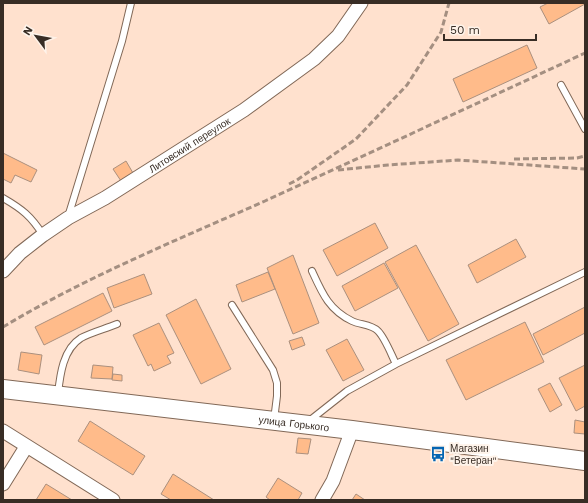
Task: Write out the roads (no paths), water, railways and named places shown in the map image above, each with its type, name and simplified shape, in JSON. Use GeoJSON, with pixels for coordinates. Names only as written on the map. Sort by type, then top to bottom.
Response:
{"type":"FeatureCollection","features":[{"type":"Feature","properties":{"kind":"main road","name":"улица Горького"},"geometry":{"type":"LineString","coordinates":[[3,390],[352,430],[585,461]]}},
{"type":"Feature","properties":{"kind":"street","name":"Литовский переулок"},"geometry":{"type":"LineString","coordinates":[[3,271],[20,254],[43,235],[68,218],[105,198],[244,110],[282,83],[314,59],[338,36],[361,3]]}},
{"type":"Feature","properties":{"kind":"street"},"geometry":{"type":"LineString","coordinates":[[322,500],[333,481],[352,430]]}},
{"type":"Feature","properties":{"kind":"street"},"geometry":{"type":"LineString","coordinates":[[3,431],[26,447],[113,500]]}},
{"type":"Feature","properties":{"kind":"street"},"geometry":{"type":"LineString","coordinates":[[3,484],[26,447]]}},
{"type":"Feature","properties":{"kind":"lane"},"geometry":{"type":"LineString","coordinates":[[68,218],[122,42],[131,3]]}},
{"type":"Feature","properties":{"kind":"lane"},"geometry":{"type":"LineString","coordinates":[[561,86],[585,129]]}},
{"type":"Feature","properties":{"kind":"lane"},"geometry":{"type":"LineString","coordinates":[[3,198],[20,208],[33,220],[43,235]]}},
{"type":"Feature","properties":{"kind":"lane"},"geometry":{"type":"LineString","coordinates":[[312,271],[324,298],[334,308],[352,321],[366,325],[378,332],[396,364]]}},
{"type":"Feature","properties":{"kind":"lane"},"geometry":{"type":"LineString","coordinates":[[305,425],[347,391],[396,364],[585,272]]}},
{"type":"Feature","properties":{"kind":"lane"},"geometry":{"type":"LineString","coordinates":[[232,305],[273,370],[277,383],[274,421]]}},
{"type":"Feature","properties":{"kind":"lane"},"geometry":{"type":"LineString","coordinates":[[58,396],[59,378],[68,351],[81,338],[116,324]]}},
{"type":"Feature","properties":{"kind":"railway"},"geometry":{"type":"LineString","coordinates":[[289,184],[356,139],[407,85],[441,32],[449,3]]}},
{"type":"Feature","properties":{"kind":"railway"},"geometry":{"type":"LineString","coordinates":[[3,327],[99,275],[265,201],[585,53]]}},
{"type":"Feature","properties":{"kind":"railway"},"geometry":{"type":"LineString","coordinates":[[514,159],[577,158],[585,156]]}},
{"type":"Feature","properties":{"kind":"railway"},"geometry":{"type":"LineString","coordinates":[[338,170],[458,160],[585,169]]}},
{"type":"Feature","properties":{"kind":"place","name":"Магазин \"Ветеран\""},"geometry":{"type":"Point","coordinates":[438,454]}}]}
